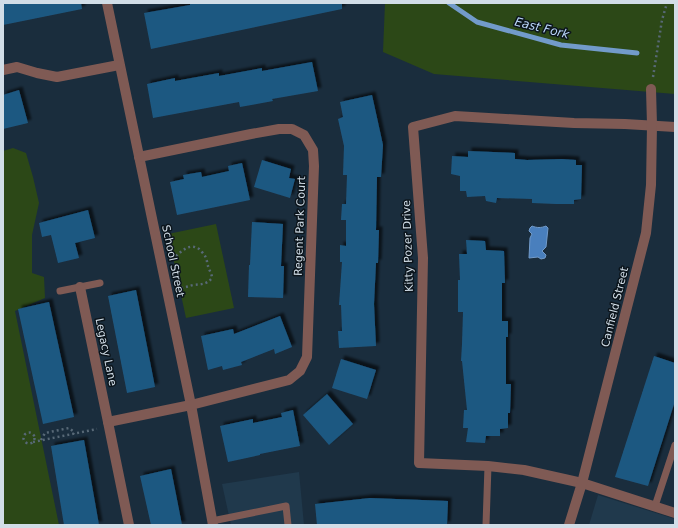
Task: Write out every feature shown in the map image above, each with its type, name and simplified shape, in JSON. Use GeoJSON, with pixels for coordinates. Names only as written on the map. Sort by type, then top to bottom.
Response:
{"type":"FeatureCollection","features":[{"type":"Feature","properties":{"kind":"street","name":"School Street"},"geometry":{"type":"LineString","coordinates":[[107,3],[191,405],[212,523]]}},
{"type":"Feature","properties":{"kind":"street"},"geometry":{"type":"LineString","coordinates":[[3,70],[17,67],[57,77],[120,65]]}},
{"type":"Feature","properties":{"kind":"street","name":"Canfield Street"},"geometry":{"type":"LineString","coordinates":[[569,525],[582,483],[646,233],[651,185],[651,89]]}},
{"type":"Feature","properties":{"kind":"street","name":"Kitty Pozer Drive"},"geometry":{"type":"LineString","coordinates":[[675,127],[456,116],[413,127],[423,258],[419,463],[488,466],[524,470],[582,483],[675,513]]}},
{"type":"Feature","properties":{"kind":"street","name":"Regent Park Court"},"geometry":{"type":"LineString","coordinates":[[139,157],[279,129],[292,129],[304,135],[313,150],[314,166],[307,357],[300,371],[289,380],[191,405]]}},
{"type":"Feature","properties":{"kind":"street","name":"Legacy Lane"},"geometry":{"type":"LineString","coordinates":[[80,287],[129,525]]}},
{"type":"Feature","properties":{"kind":"street"},"geometry":{"type":"LineString","coordinates":[[108,422],[191,405]]}},
{"type":"Feature","properties":{"kind":"lane"},"geometry":{"type":"LineString","coordinates":[[60,292],[100,283]]}},
{"type":"Feature","properties":{"kind":"lane"},"geometry":{"type":"LineString","coordinates":[[655,506],[675,445]]}},
{"type":"Feature","properties":{"kind":"lane"},"geometry":{"type":"LineString","coordinates":[[486,525],[488,466]]}},
{"type":"Feature","properties":{"kind":"lane"},"geometry":{"type":"LineString","coordinates":[[212,523],[286,506],[288,525]]}},
{"type":"Feature","properties":{"kind":"path"},"geometry":{"type":"LineString","coordinates":[[651,89],[662,20],[667,3]]}},
{"type":"Feature","properties":{"kind":"path"},"geometry":{"type":"LineString","coordinates":[[176,256],[186,248],[192,246],[197,248],[206,257],[212,275],[212,278],[205,284],[182,288]]}},
{"type":"Feature","properties":{"kind":"path"},"geometry":{"type":"LineString","coordinates":[[40,440],[45,433],[69,428],[74,434]]}},
{"type":"Feature","properties":{"kind":"path"},"geometry":{"type":"LineString","coordinates":[[32,442],[34,437],[33,434],[28,432],[24,434],[23,439],[29,444],[40,440],[97,429]]}},
{"type":"Feature","properties":{"kind":"shaded area"},"geometry":{"type":"Polygon","coordinates":[[[299,472],[304,525],[231,525],[222,484],[299,472]]]}},
{"type":"Feature","properties":{"kind":"shaded area"},"geometry":{"type":"Polygon","coordinates":[[[598,495],[675,519],[675,525],[589,525],[598,495]]]}},
{"type":"Feature","properties":{"kind":"green space"},"geometry":{"type":"Polygon","coordinates":[[[385,3],[675,3],[675,94],[434,74],[383,52],[385,3]]]}},
{"type":"Feature","properties":{"kind":"green space"},"geometry":{"type":"Polygon","coordinates":[[[13,148],[26,153],[39,203],[32,235],[32,273],[44,277],[45,298],[15,311],[59,525],[3,525],[3,151],[13,148]]]}},
{"type":"Feature","properties":{"kind":"green space"},"geometry":{"type":"Polygon","coordinates":[[[216,224],[234,308],[186,318],[168,234],[216,224]]]}},
{"type":"Feature","properties":{"kind":"water"},"geometry":{"type":"Polygon","coordinates":[[[532,226],[539,228],[546,226],[548,228],[546,247],[542,251],[546,255],[545,258],[529,258],[530,238],[532,234],[529,231],[532,226]]]}},
{"type":"Feature","properties":{"kind":"building"},"geometry":{"type":"Polygon","coordinates":[[[3,3],[81,3],[82,9],[3,25],[3,3]]]}},
{"type":"Feature","properties":{"kind":"building"},"geometry":{"type":"Polygon","coordinates":[[[190,3],[342,3],[342,9],[151,49],[144,13],[190,5],[190,3]]]}},
{"type":"Feature","properties":{"kind":"building"},"geometry":{"type":"Polygon","coordinates":[[[312,62],[318,91],[272,99],[273,101],[240,107],[239,102],[153,118],[147,84],[175,78],[175,81],[219,73],[219,76],[262,68],[262,71],[312,62]]]}},
{"type":"Feature","properties":{"kind":"building"},"geometry":{"type":"Polygon","coordinates":[[[19,90],[28,123],[3,129],[3,95],[19,90]]]}},
{"type":"Feature","properties":{"kind":"building"},"geometry":{"type":"Polygon","coordinates":[[[372,95],[383,145],[381,177],[377,177],[376,230],[379,230],[378,263],[376,263],[374,304],[376,346],[339,348],[338,331],[342,331],[341,305],[339,305],[342,262],[340,262],[340,245],[346,246],[346,220],[341,220],[342,204],[346,204],[347,175],[343,175],[344,146],[338,119],[343,117],[340,102],[372,95]]]}},
{"type":"Feature","properties":{"kind":"building"},"geometry":{"type":"Polygon","coordinates":[[[468,151],[515,153],[515,159],[527,160],[576,160],[576,165],[582,165],[581,199],[574,200],[574,204],[556,204],[532,203],[532,199],[497,198],[496,203],[486,201],[485,196],[467,197],[466,191],[460,191],[460,176],[451,174],[452,156],[468,157],[468,151]]]}},
{"type":"Feature","properties":{"kind":"building"},"geometry":{"type":"Polygon","coordinates":[[[262,160],[291,169],[289,178],[295,179],[290,198],[254,187],[262,160]]]}},
{"type":"Feature","properties":{"kind":"building"},"geometry":{"type":"Polygon","coordinates":[[[242,163],[250,200],[177,215],[170,182],[184,179],[183,175],[201,172],[202,177],[229,171],[228,166],[242,163]]]}},
{"type":"Feature","properties":{"kind":"building"},"geometry":{"type":"Polygon","coordinates":[[[88,210],[95,238],[75,243],[79,258],[58,263],[51,235],[42,237],[39,223],[88,210]]]}},
{"type":"Feature","properties":{"kind":"building"},"geometry":{"type":"Polygon","coordinates":[[[252,222],[283,224],[281,266],[284,266],[283,298],[248,297],[252,222]]]}},
{"type":"Feature","properties":{"kind":"building"},"geometry":{"type":"Polygon","coordinates":[[[466,240],[485,241],[486,250],[504,251],[505,283],[502,283],[502,321],[508,321],[508,337],[506,337],[506,384],[511,384],[510,413],[508,413],[508,428],[500,429],[500,436],[486,436],[485,443],[466,442],[468,428],[463,428],[464,410],[467,410],[461,361],[463,312],[458,312],[458,280],[460,280],[459,254],[467,254],[466,240]]]}},
{"type":"Feature","properties":{"kind":"building"},"geometry":{"type":"Polygon","coordinates":[[[136,290],[155,387],[127,393],[108,296],[136,290]]]}},
{"type":"Feature","properties":{"kind":"building"},"geometry":{"type":"Polygon","coordinates":[[[49,302],[74,417],[43,424],[18,309],[49,302]]]}},
{"type":"Feature","properties":{"kind":"building"},"geometry":{"type":"Polygon","coordinates":[[[280,316],[292,347],[275,354],[274,349],[241,362],[242,365],[223,370],[222,366],[208,370],[201,336],[233,329],[234,334],[280,316]]]}},
{"type":"Feature","properties":{"kind":"building"},"geometry":{"type":"Polygon","coordinates":[[[654,356],[675,363],[675,401],[648,486],[615,477],[654,356]]]}},
{"type":"Feature","properties":{"kind":"building"},"geometry":{"type":"Polygon","coordinates":[[[341,359],[376,370],[367,399],[332,388],[341,359]]]}},
{"type":"Feature","properties":{"kind":"building"},"geometry":{"type":"Polygon","coordinates":[[[327,394],[353,424],[329,445],[303,415],[327,394]]]}},
{"type":"Feature","properties":{"kind":"building"},"geometry":{"type":"Polygon","coordinates":[[[293,410],[300,446],[228,462],[220,426],[253,419],[253,423],[282,417],[281,413],[293,410]]]}},
{"type":"Feature","properties":{"kind":"building"},"geometry":{"type":"Polygon","coordinates":[[[84,440],[99,525],[64,525],[51,446],[84,440]]]}},
{"type":"Feature","properties":{"kind":"building"},"geometry":{"type":"Polygon","coordinates":[[[171,469],[182,525],[151,525],[140,476],[171,469]]]}},
{"type":"Feature","properties":{"kind":"building"},"geometry":{"type":"Polygon","coordinates":[[[370,498],[448,501],[447,525],[317,525],[315,504],[370,498]]]}},
{"type":"Feature","properties":{"kind":"waterway","name":"East Fork"},"geometry":{"type":"LineString","coordinates":[[449,3],[477,22],[561,45],[637,53]]}}]}
